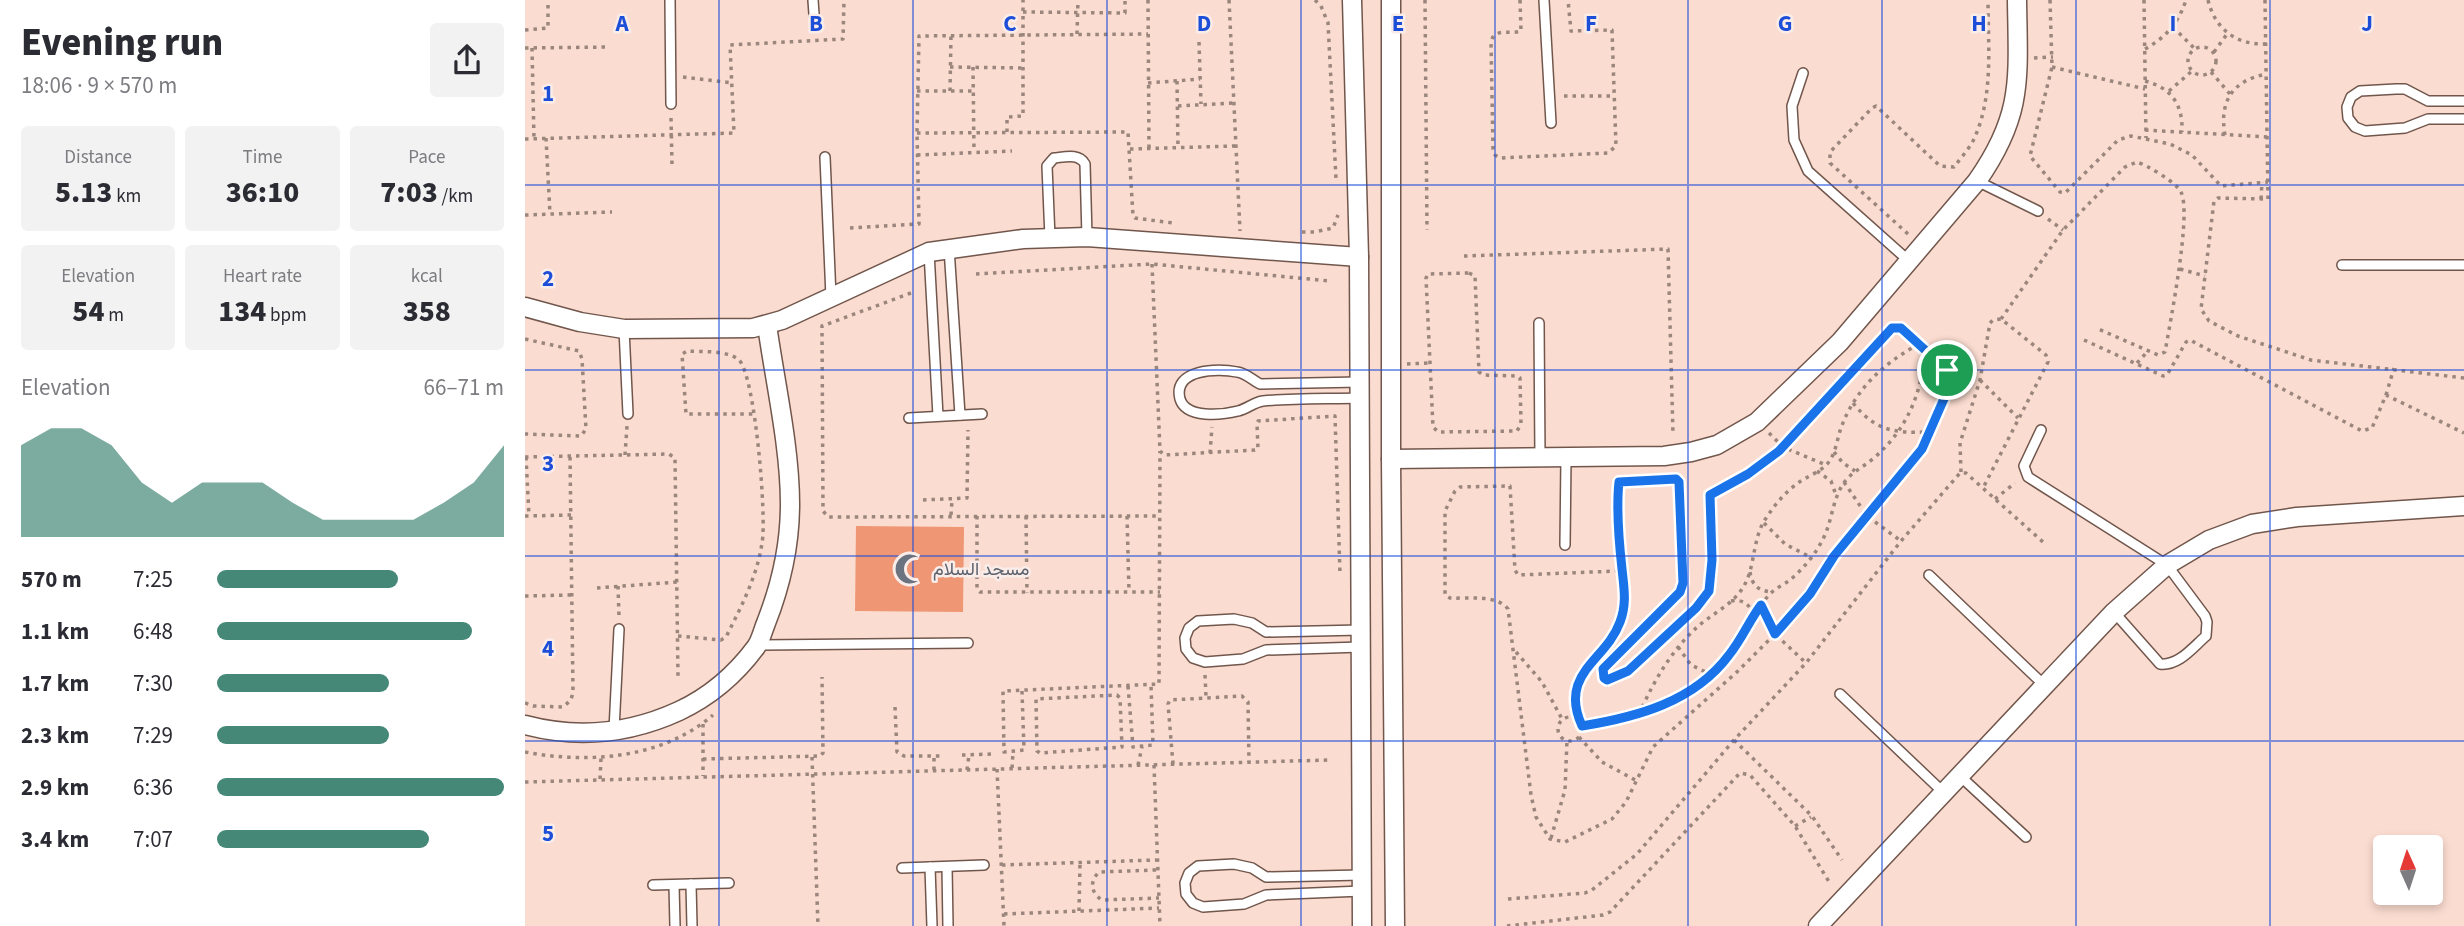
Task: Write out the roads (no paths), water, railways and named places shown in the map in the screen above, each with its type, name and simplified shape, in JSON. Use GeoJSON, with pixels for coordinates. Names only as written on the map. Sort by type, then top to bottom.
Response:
{"type":"FeatureCollection","features":[{"type":"Feature","properties":{"kind":"street"},"geometry":{"type":"LineString","coordinates":[[1352,0],[1359,257],[1362,926]]}},
{"type":"Feature","properties":{"kind":"street"},"geometry":{"type":"LineString","coordinates":[[1391,0],[1395,926]]}},
{"type":"Feature","properties":{"kind":"street"},"geometry":{"type":"LineString","coordinates":[[1391,459],[1674,455],[1717,445],[1757,422],[1840,342],[1977,181],[1996,154],[2010,124],[2017,91],[2017,0]]}},
{"type":"Feature","properties":{"kind":"street"},"geometry":{"type":"LineString","coordinates":[[525,307],[580,322],[624,329],[739,329],[767,325],[929,252],[1049,238],[1087,237],[1359,257]]}},
{"type":"Feature","properties":{"kind":"street"},"geometry":{"type":"LineString","coordinates":[[525,725],[549,731],[582,734],[614,732],[656,722],[695,703],[729,678],[757,645],[778,588],[786,552],[790,503],[786,455],[767,325]]}},
{"type":"Feature","properties":{"kind":"street"},"geometry":{"type":"LineString","coordinates":[[1818,926],[2114,611],[2167,565],[2209,540],[2252,524],[2297,517],[2464,506]]}},
{"type":"Feature","properties":{"kind":"lane"},"geometry":{"type":"LineString","coordinates":[[670,0],[671,104]]}},
{"type":"Feature","properties":{"kind":"lane"},"geometry":{"type":"LineString","coordinates":[[813,0],[814,15]]}},
{"type":"Feature","properties":{"kind":"lane"},"geometry":{"type":"LineString","coordinates":[[1544,0],[1551,123]]}},
{"type":"Feature","properties":{"kind":"lane"},"geometry":{"type":"LineString","coordinates":[[1803,73],[1792,106],[1794,140],[1808,171],[1909,261]]}},
{"type":"Feature","properties":{"kind":"lane"},"geometry":{"type":"LineString","coordinates":[[2464,101],[2428,101],[2414,92],[2396,89],[2360,90],[2351,97],[2347,107],[2348,118],[2355,127],[2365,131],[2405,128],[2428,119],[2464,118]]}},
{"type":"Feature","properties":{"kind":"lane"},"geometry":{"type":"LineString","coordinates":[[1049,238],[1047,166],[1054,158],[1076,156],[1085,164],[1087,237]]}},
{"type":"Feature","properties":{"kind":"lane"},"geometry":{"type":"LineString","coordinates":[[825,157],[831,297]]}},
{"type":"Feature","properties":{"kind":"lane"},"geometry":{"type":"LineString","coordinates":[[1977,181],[2038,211]]}},
{"type":"Feature","properties":{"kind":"lane"},"geometry":{"type":"LineString","coordinates":[[949,248],[964,415]]}},
{"type":"Feature","properties":{"kind":"lane"},"geometry":{"type":"LineString","coordinates":[[929,252],[938,416]]}},
{"type":"Feature","properties":{"kind":"lane"},"geometry":{"type":"LineString","coordinates":[[2342,265],[2464,265]]}},
{"type":"Feature","properties":{"kind":"lane"},"geometry":{"type":"LineString","coordinates":[[1539,323],[1540,458]]}},
{"type":"Feature","properties":{"kind":"lane"},"geometry":{"type":"LineString","coordinates":[[624,329],[628,414]]}},
{"type":"Feature","properties":{"kind":"lane"},"geometry":{"type":"LineString","coordinates":[[1238,372],[1260,384],[1360,390],[1260,402],[1238,411],[1197,414],[1187,410],[1180,401],[1179,390],[1184,380],[1192,373],[1238,372]]}},
{"type":"Feature","properties":{"kind":"lane"},"geometry":{"type":"LineString","coordinates":[[909,418],[982,414]]}},
{"type":"Feature","properties":{"kind":"lane"},"geometry":{"type":"LineString","coordinates":[[2041,430],[2024,466],[2025,474],[2167,565],[2205,616],[2206,636],[2176,662],[2160,664],[2114,611]]}},
{"type":"Feature","properties":{"kind":"lane"},"geometry":{"type":"LineString","coordinates":[[1565,545],[1566,458]]}},
{"type":"Feature","properties":{"kind":"lane"},"geometry":{"type":"LineString","coordinates":[[1929,575],[2045,686]]}},
{"type":"Feature","properties":{"kind":"lane"},"geometry":{"type":"LineString","coordinates":[[1243,620],[1266,632],[1361,638],[1266,650],[1243,659],[1205,663],[1193,658],[1186,649],[1185,638],[1189,628],[1198,621],[1243,620]]}},
{"type":"Feature","properties":{"kind":"lane"},"geometry":{"type":"LineString","coordinates":[[614,732],[619,629]]}},
{"type":"Feature","properties":{"kind":"lane"},"geometry":{"type":"LineString","coordinates":[[757,645],[968,643]]}},
{"type":"Feature","properties":{"kind":"lane"},"geometry":{"type":"LineString","coordinates":[[1840,694],[1944,793]]}},
{"type":"Feature","properties":{"kind":"lane"},"geometry":{"type":"LineString","coordinates":[[1960,776],[2026,837]]}},
{"type":"Feature","properties":{"kind":"lane"},"geometry":{"type":"LineString","coordinates":[[1234,864],[1252,868],[1266,877],[1362,883],[1266,895],[1244,904],[1203,907],[1193,903],[1186,894],[1185,883],[1189,873],[1198,866],[1234,864]]}},
{"type":"Feature","properties":{"kind":"lane"},"geometry":{"type":"LineString","coordinates":[[902,868],[984,865]]}},
{"type":"Feature","properties":{"kind":"lane"},"geometry":{"type":"LineString","coordinates":[[930,867],[932,926]]}},
{"type":"Feature","properties":{"kind":"lane"},"geometry":{"type":"LineString","coordinates":[[947,867],[948,926]]}},
{"type":"Feature","properties":{"kind":"lane"},"geometry":{"type":"LineString","coordinates":[[653,886],[729,883]]}},
{"type":"Feature","properties":{"kind":"lane"},"geometry":{"type":"LineString","coordinates":[[691,884],[692,926]]}},
{"type":"Feature","properties":{"kind":"lane"},"geometry":{"type":"LineString","coordinates":[[674,885],[675,926]]}},
{"type":"Feature","properties":{"kind":"place","name":"مسجد السلام"},"geometry":{"type":"Point","coordinates":[910,569]}}]}
